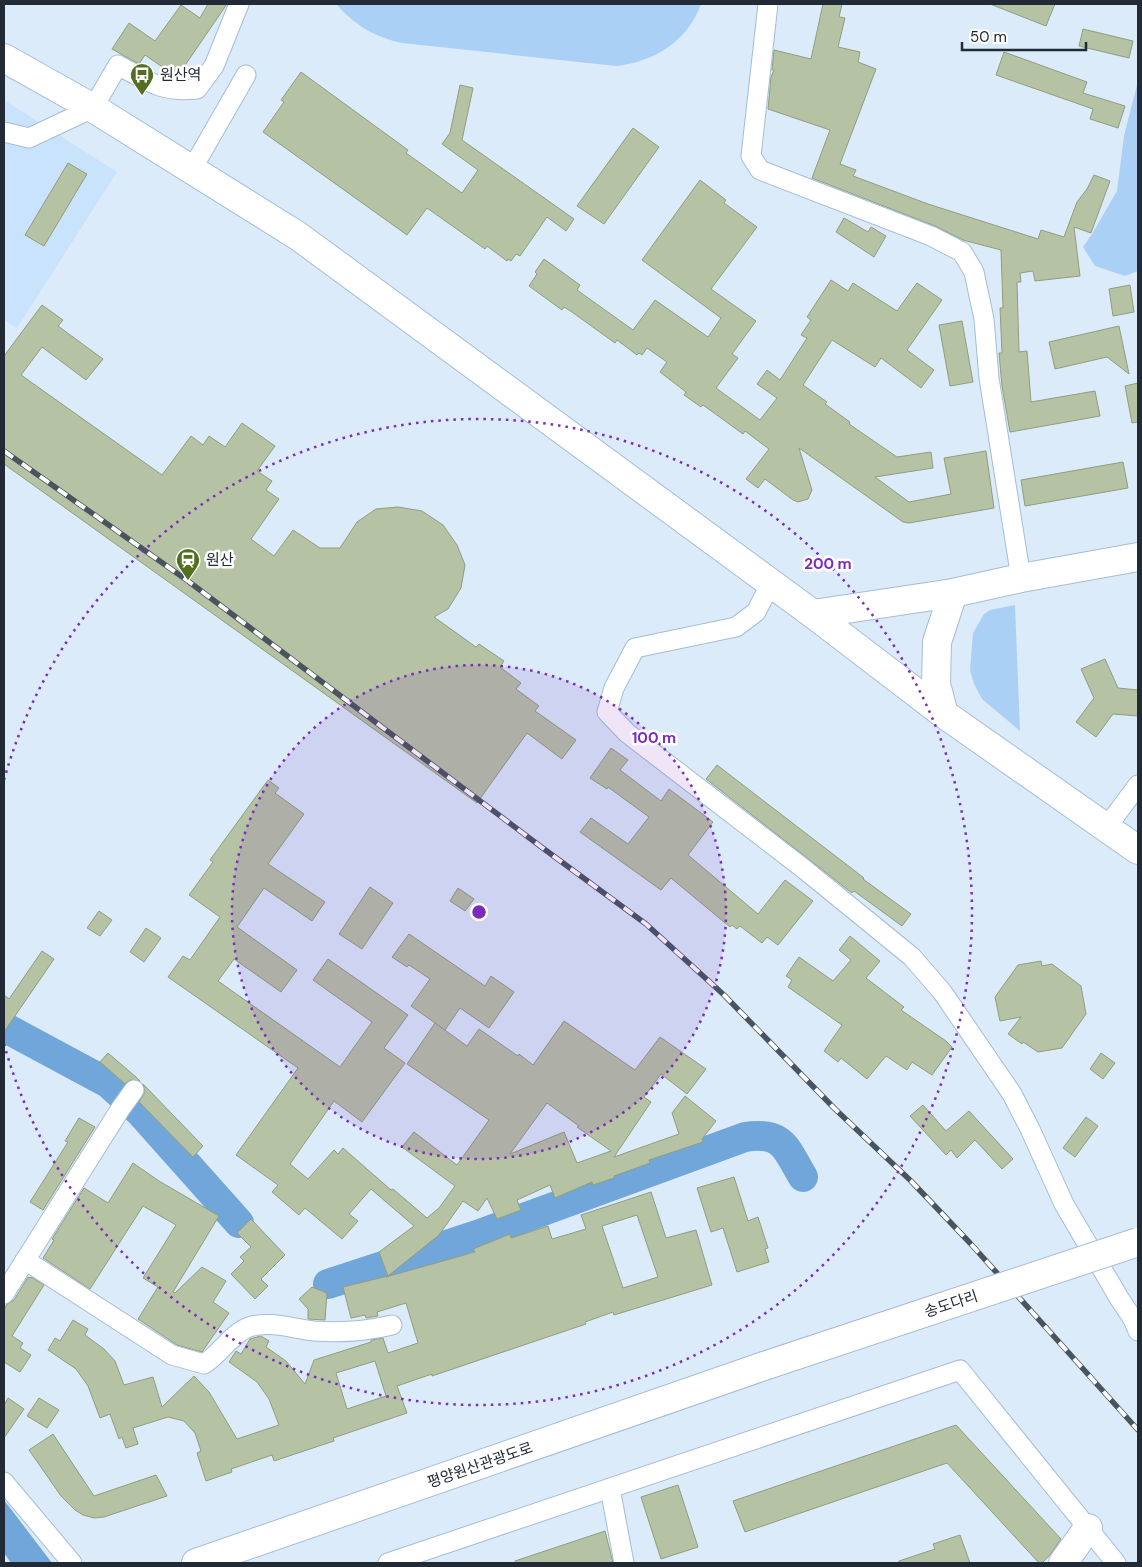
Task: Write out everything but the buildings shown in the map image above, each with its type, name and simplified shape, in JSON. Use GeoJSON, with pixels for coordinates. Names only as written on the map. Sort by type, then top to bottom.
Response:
{"type":"FeatureCollection","features":[{"type":"Feature","properties":{"kind":"main road"},"geometry":{"type":"LineString","coordinates":[[4,58],[93,108],[298,236],[813,614],[944,714],[1138,850]]}},
{"type":"Feature","properties":{"kind":"main road"},"geometry":{"type":"LineString","coordinates":[[813,614],[953,593],[1021,578],[1138,557]]}},
{"type":"Feature","properties":{"kind":"main road"},"geometry":{"type":"LineString","coordinates":[[944,714],[936,684],[937,642],[953,593]]}},
{"type":"Feature","properties":{"kind":"main road","name":"송도다리"},"geometry":{"type":"LineString","coordinates":[[764,1366],[1138,1242]]}},
{"type":"Feature","properties":{"kind":"main road","name":"평양원산관광도로"},"geometry":{"type":"LineString","coordinates":[[196,1563],[764,1366]]}},
{"type":"Feature","properties":{"kind":"main road"},"geometry":{"type":"LineString","coordinates":[[1063,1563],[1088,1528]]}},
{"type":"Feature","properties":{"kind":"street"},"geometry":{"type":"LineString","coordinates":[[4,132],[29,138],[93,108],[118,65],[158,87],[179,91],[197,89],[214,66],[239,4]]}},
{"type":"Feature","properties":{"kind":"street"},"geometry":{"type":"LineString","coordinates":[[768,4],[751,156],[760,170],[931,236],[962,252],[974,272],[984,319],[989,378],[1021,578]]}},
{"type":"Feature","properties":{"kind":"street"},"geometry":{"type":"LineString","coordinates":[[192,169],[246,75]]}},
{"type":"Feature","properties":{"kind":"street"},"geometry":{"type":"LineString","coordinates":[[771,583],[756,612],[736,627],[635,648],[614,688],[607,712],[627,733],[804,869],[912,957],[943,993],[1012,1094],[1030,1128],[1064,1204],[1133,1319],[1138,1331]]}},
{"type":"Feature","properties":{"kind":"street"},"geometry":{"type":"LineString","coordinates":[[1106,828],[1138,785]]}},
{"type":"Feature","properties":{"kind":"street"},"geometry":{"type":"LineString","coordinates":[[4,1294],[134,1090]]}},
{"type":"Feature","properties":{"kind":"street"},"geometry":{"type":"LineString","coordinates":[[25,1260],[172,1355],[204,1364],[212,1360],[247,1327],[264,1325],[325,1331],[371,1330],[392,1325]]}},
{"type":"Feature","properties":{"kind":"street"},"geometry":{"type":"LineString","coordinates":[[388,1563],[960,1370],[1116,1563]]}},
{"type":"Feature","properties":{"kind":"street"},"geometry":{"type":"LineString","coordinates":[[4,1482],[72,1563]]}},
{"type":"Feature","properties":{"kind":"street"},"geometry":{"type":"LineString","coordinates":[[610,1488],[624,1563]]}},
{"type":"Feature","properties":{"kind":"shaded area"},"geometry":{"type":"Polygon","coordinates":[[[336,4],[701,4],[688,29],[668,47],[643,60],[616,66],[402,43],[374,34],[350,18],[336,4]]]}},
{"type":"Feature","properties":{"kind":"shaded area"},"geometry":{"type":"Polygon","coordinates":[[[1138,81],[1138,271],[1125,276],[1095,266],[1083,247],[1117,191],[1124,136],[1138,81]]]}},
{"type":"Feature","properties":{"kind":"shaded area"},"geometry":{"type":"Polygon","coordinates":[[[4,100],[117,172],[17,328],[4,320],[4,100]]]}},
{"type":"Feature","properties":{"kind":"shaded area"},"geometry":{"type":"Polygon","coordinates":[[[1015,605],[1020,731],[982,699],[974,684],[970,670],[973,633],[984,614],[990,610],[1015,605]]]}},
{"type":"Feature","properties":{"kind":"shaded area"},"geometry":{"type":"Polygon","coordinates":[[[4,1500],[52,1563],[11,1563],[4,1553],[4,1500]]]}},
{"type":"Feature","properties":{"kind":"waterway"},"geometry":{"type":"LineString","coordinates":[[4,1027],[108,1083],[141,1113],[239,1223]]}},
{"type":"Feature","properties":{"kind":"waterway"},"geometry":{"type":"LineString","coordinates":[[328,1284],[477,1235],[745,1137],[768,1137],[782,1144],[803,1177]]}},
{"type":"Feature","properties":{"kind":"railway"},"geometry":{"type":"LineString","coordinates":[[4,451],[188,581],[646,924],[724,995],[835,1109],[911,1181],[970,1243],[1138,1430]]}},
{"type":"Feature","properties":{"kind":"place","name":"원산역"},"geometry":{"type":"Point","coordinates":[142,96]}},
{"type":"Feature","properties":{"kind":"place","name":"원산"},"geometry":{"type":"Point","coordinates":[188,581]}}]}
